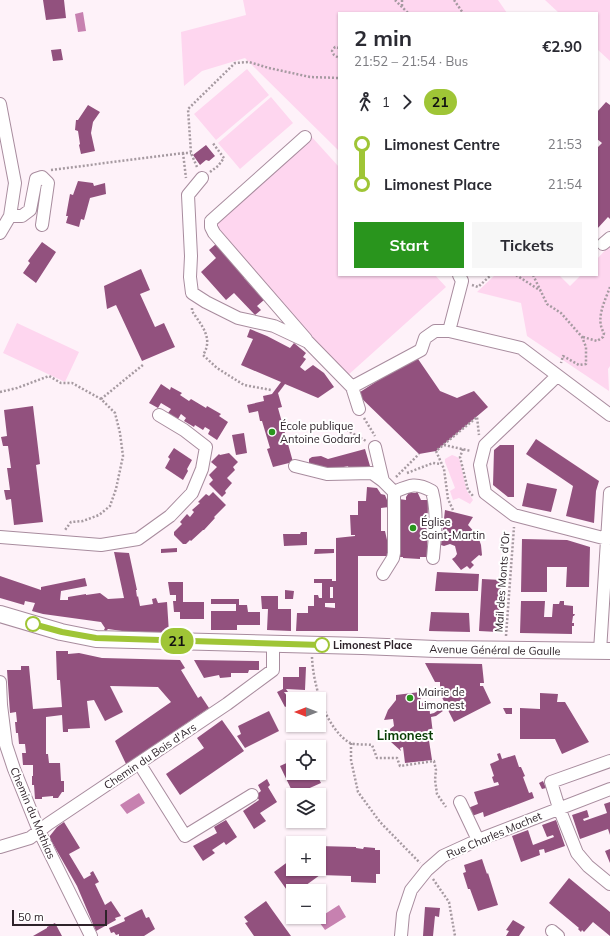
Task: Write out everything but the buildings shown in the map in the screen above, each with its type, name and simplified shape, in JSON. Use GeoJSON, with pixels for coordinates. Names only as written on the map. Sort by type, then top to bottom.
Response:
{"type":"FeatureCollection","features":[{"type":"Feature","properties":{"kind":"main road","name":"Avenue Général de Gaulle"},"geometry":{"type":"LineString","coordinates":[[0,614],[56,631],[96,638],[312,644],[436,650],[605,651]]}},
{"type":"Feature","properties":{"kind":"street"},"geometry":{"type":"LineString","coordinates":[[0,104],[4,139],[16,183],[10,216],[0,233]]}},
{"type":"Feature","properties":{"kind":"street"},"geometry":{"type":"LineString","coordinates":[[305,137],[211,221],[211,226],[214,233],[308,342],[352,387],[359,409]]}},
{"type":"Feature","properties":{"kind":"street"},"geometry":{"type":"LineString","coordinates":[[10,216],[22,216],[30,210],[36,179],[42,177],[48,183],[42,225]]}},
{"type":"Feature","properties":{"kind":"street"},"geometry":{"type":"LineString","coordinates":[[202,178],[188,195],[191,256],[190,278],[192,293],[206,302],[238,318],[274,326],[308,342]]}},
{"type":"Feature","properties":{"kind":"street"},"geometry":{"type":"LineString","coordinates":[[449,331],[460,278]]}},
{"type":"Feature","properties":{"kind":"street"},"geometry":{"type":"LineString","coordinates":[[352,387],[420,350],[425,338],[435,331],[449,331],[521,348],[610,415]]}},
{"type":"Feature","properties":{"kind":"street"},"geometry":{"type":"LineString","coordinates":[[557,376],[485,445],[480,465],[485,492],[514,515],[607,539]]}},
{"type":"Feature","properties":{"kind":"street"},"geometry":{"type":"LineString","coordinates":[[0,537],[101,545],[138,539],[170,516],[192,493],[202,469],[206,447],[184,430],[159,415]]}},
{"type":"Feature","properties":{"kind":"street"},"geometry":{"type":"LineString","coordinates":[[375,447],[394,492],[394,553],[393,558],[383,574]]}},
{"type":"Feature","properties":{"kind":"street"},"geometry":{"type":"LineString","coordinates":[[295,466],[327,474],[372,473],[389,480]]}},
{"type":"Feature","properties":{"kind":"street"},"geometry":{"type":"LineString","coordinates":[[394,492],[408,486],[422,485],[432,491],[436,504],[436,531],[433,558]]}},
{"type":"Feature","properties":{"kind":"street"},"geometry":{"type":"LineString","coordinates":[[605,651],[607,539],[610,493]]}},
{"type":"Feature","properties":{"kind":"street","name":"Chemin du Bois d'Ars"},"geometry":{"type":"LineString","coordinates":[[0,847],[30,838],[48,824],[227,704],[273,670],[273,644]]}},
{"type":"Feature","properties":{"kind":"street","name":"Chemin du Mathias"},"geometry":{"type":"LineString","coordinates":[[0,682],[6,745],[14,769],[39,831],[91,936]]}},
{"type":"Feature","properties":{"kind":"street"},"geometry":{"type":"LineString","coordinates":[[610,762],[551,782],[559,808],[577,853],[588,866],[610,884]]}},
{"type":"Feature","properties":{"kind":"street"},"geometry":{"type":"LineString","coordinates":[[139,763],[185,836],[252,795]]}},
{"type":"Feature","properties":{"kind":"street","name":"Rue Charles Machet"},"geometry":{"type":"LineString","coordinates":[[401,936],[403,914],[411,890],[427,870],[443,856],[478,840],[610,789]]}},
{"type":"Feature","properties":{"kind":"street"},"geometry":{"type":"LineString","coordinates":[[460,802],[478,840]]}},
{"type":"Feature","properties":{"kind":"path"},"geometry":{"type":"LineString","coordinates":[[395,0],[407,12]]}},
{"type":"Feature","properties":{"kind":"path"},"geometry":{"type":"LineString","coordinates":[[402,0],[402,7]]}},
{"type":"Feature","properties":{"kind":"path"},"geometry":{"type":"LineString","coordinates":[[454,0],[462,12]]}},
{"type":"Feature","properties":{"kind":"path"},"geometry":{"type":"LineString","coordinates":[[338,48],[335,47],[332,51],[334,55],[338,57]]}},
{"type":"Feature","properties":{"kind":"path"},"geometry":{"type":"LineString","coordinates":[[212,142],[224,158],[218,166],[202,178],[190,153],[188,109],[235,63],[249,62],[310,77],[338,78]]}},
{"type":"Feature","properties":{"kind":"path"},"geometry":{"type":"LineString","coordinates":[[183,153],[188,195]]}},
{"type":"Feature","properties":{"kind":"path"},"geometry":{"type":"LineString","coordinates":[[42,177],[46,170],[190,153]]}},
{"type":"Feature","properties":{"kind":"path"},"geometry":{"type":"LineString","coordinates":[[460,278],[478,287],[490,276]]}},
{"type":"Feature","properties":{"kind":"path"},"geometry":{"type":"LineString","coordinates":[[518,276],[541,291]]}},
{"type":"Feature","properties":{"kind":"path"},"geometry":{"type":"LineString","coordinates":[[534,276],[547,304],[561,313],[582,337],[586,347],[586,364],[579,365],[563,356],[557,376]]}},
{"type":"Feature","properties":{"kind":"path"},"geometry":{"type":"LineString","coordinates":[[582,337],[597,341],[603,337],[604,333],[601,328],[600,313],[610,287]]}},
{"type":"Feature","properties":{"kind":"path"},"geometry":{"type":"LineString","coordinates":[[192,293],[192,311],[205,331],[208,340],[208,348],[203,355],[217,368],[244,385],[271,390]]}},
{"type":"Feature","properties":{"kind":"path"},"geometry":{"type":"LineString","coordinates":[[101,398],[144,364]]}},
{"type":"Feature","properties":{"kind":"path"},"geometry":{"type":"LineString","coordinates":[[0,392],[17,388],[49,376],[62,383],[72,383],[101,398],[114,412],[120,433],[122,456],[116,489],[110,506],[99,515],[83,521],[71,522],[56,542]]}},
{"type":"Feature","properties":{"kind":"path"},"geometry":{"type":"LineString","coordinates":[[336,424],[375,447],[376,438],[359,409]]}},
{"type":"Feature","properties":{"kind":"path"},"geometry":{"type":"LineString","coordinates":[[453,510],[448,499],[444,469],[436,451],[477,417],[479,439],[485,445]]}},
{"type":"Feature","properties":{"kind":"path"},"geometry":{"type":"LineString","coordinates":[[444,445],[472,451]]}},
{"type":"Feature","properties":{"kind":"path"},"geometry":{"type":"LineString","coordinates":[[463,449],[460,457],[468,490],[475,498]]}},
{"type":"Feature","properties":{"kind":"path"},"geometry":{"type":"LineString","coordinates":[[389,480],[419,454]]}},
{"type":"Feature","properties":{"kind":"path"},"geometry":{"type":"LineString","coordinates":[[389,480],[432,463],[441,464]]}},
{"type":"Feature","properties":{"kind":"path","name":"Mail des Monts d'Or"},"geometry":{"type":"LineString","coordinates":[[505,650],[514,515]]}},
{"type":"Feature","properties":{"kind":"path"},"geometry":{"type":"LineString","coordinates":[[312,644],[312,663],[315,677],[327,718],[337,731],[351,743],[372,745],[377,758],[397,758],[400,766],[434,762],[436,770],[435,780],[437,794],[446,807]]}},
{"type":"Feature","properties":{"kind":"path"},"geometry":{"type":"LineString","coordinates":[[351,743],[351,760],[358,792],[380,822],[427,870],[449,902],[454,936]]}},
{"type":"Feature","properties":{"kind":"shaded area"},"geometry":{"type":"Polygon","coordinates":[[[243,0],[498,0],[506,12],[338,12],[338,150],[245,58],[202,71],[184,86],[181,32],[246,15],[243,0]]]}},
{"type":"Feature","properties":{"kind":"shaded area"},"geometry":{"type":"Polygon","coordinates":[[[545,0],[610,0],[610,61],[598,50],[598,12],[558,12],[545,0]]]}},
{"type":"Feature","properties":{"kind":"shaded area"},"geometry":{"type":"Polygon","coordinates":[[[83,12],[86,31],[78,32],[75,14],[83,12]]]}},
{"type":"Feature","properties":{"kind":"shaded area"},"geometry":{"type":"Polygon","coordinates":[[[247,69],[269,95],[216,140],[194,114],[247,69]]]}},
{"type":"Feature","properties":{"kind":"shaded area"},"geometry":{"type":"Polygon","coordinates":[[[271,97],[293,123],[240,169],[218,143],[271,97]]]}},
{"type":"Feature","properties":{"kind":"shaded area"},"geometry":{"type":"Polygon","coordinates":[[[310,135],[338,166],[338,276],[436,276],[446,287],[347,376],[211,224],[310,135]]]}},
{"type":"Feature","properties":{"kind":"shaded area"},"geometry":{"type":"Polygon","coordinates":[[[610,245],[609,391],[527,336],[521,303],[477,292],[494,276],[560,276],[570,286],[580,276],[598,276],[598,258],[610,245]]]}},
{"type":"Feature","properties":{"kind":"shaded area"},"geometry":{"type":"Polygon","coordinates":[[[17,323],[79,352],[65,382],[3,353],[17,323]]]}},
{"type":"Feature","properties":{"kind":"shaded area"},"geometry":{"type":"Polygon","coordinates":[[[452,455],[459,458],[467,491],[473,500],[470,504],[459,498],[453,500],[450,491],[455,488],[445,462],[445,459],[452,455]]]}},
{"type":"Feature","properties":{"kind":"shaded area"},"geometry":{"type":"Polygon","coordinates":[[[139,793],[145,803],[127,814],[120,805],[139,793]]]}},
{"type":"Feature","properties":{"kind":"shaded area"},"geometry":{"type":"Polygon","coordinates":[[[339,905],[346,917],[325,930],[321,924],[326,924],[326,913],[339,905]]]}},
{"type":"Feature","properties":{"kind":"bus line","name":"21"},"geometry":{"type":"LineString","coordinates":[[33,624],[62,632],[96,638],[322,645]]}},
{"type":"Feature","properties":{"kind":"place","name":"École publique Antoine Godard"},"geometry":{"type":"Point","coordinates":[272,432]}},
{"type":"Feature","properties":{"kind":"place","name":"Église Saint-Martin"},"geometry":{"type":"Point","coordinates":[413,528]}},
{"type":"Feature","properties":{"kind":"place","name":"Limonest Place"},"geometry":{"type":"Point","coordinates":[322,645]}},
{"type":"Feature","properties":{"kind":"place","name":"Mairie de Limonest"},"geometry":{"type":"Point","coordinates":[410,698]}},
{"type":"Feature","properties":{"kind":"district","name":"Limonest"},"geometry":{"type":"Point","coordinates":[405,735]}}]}
